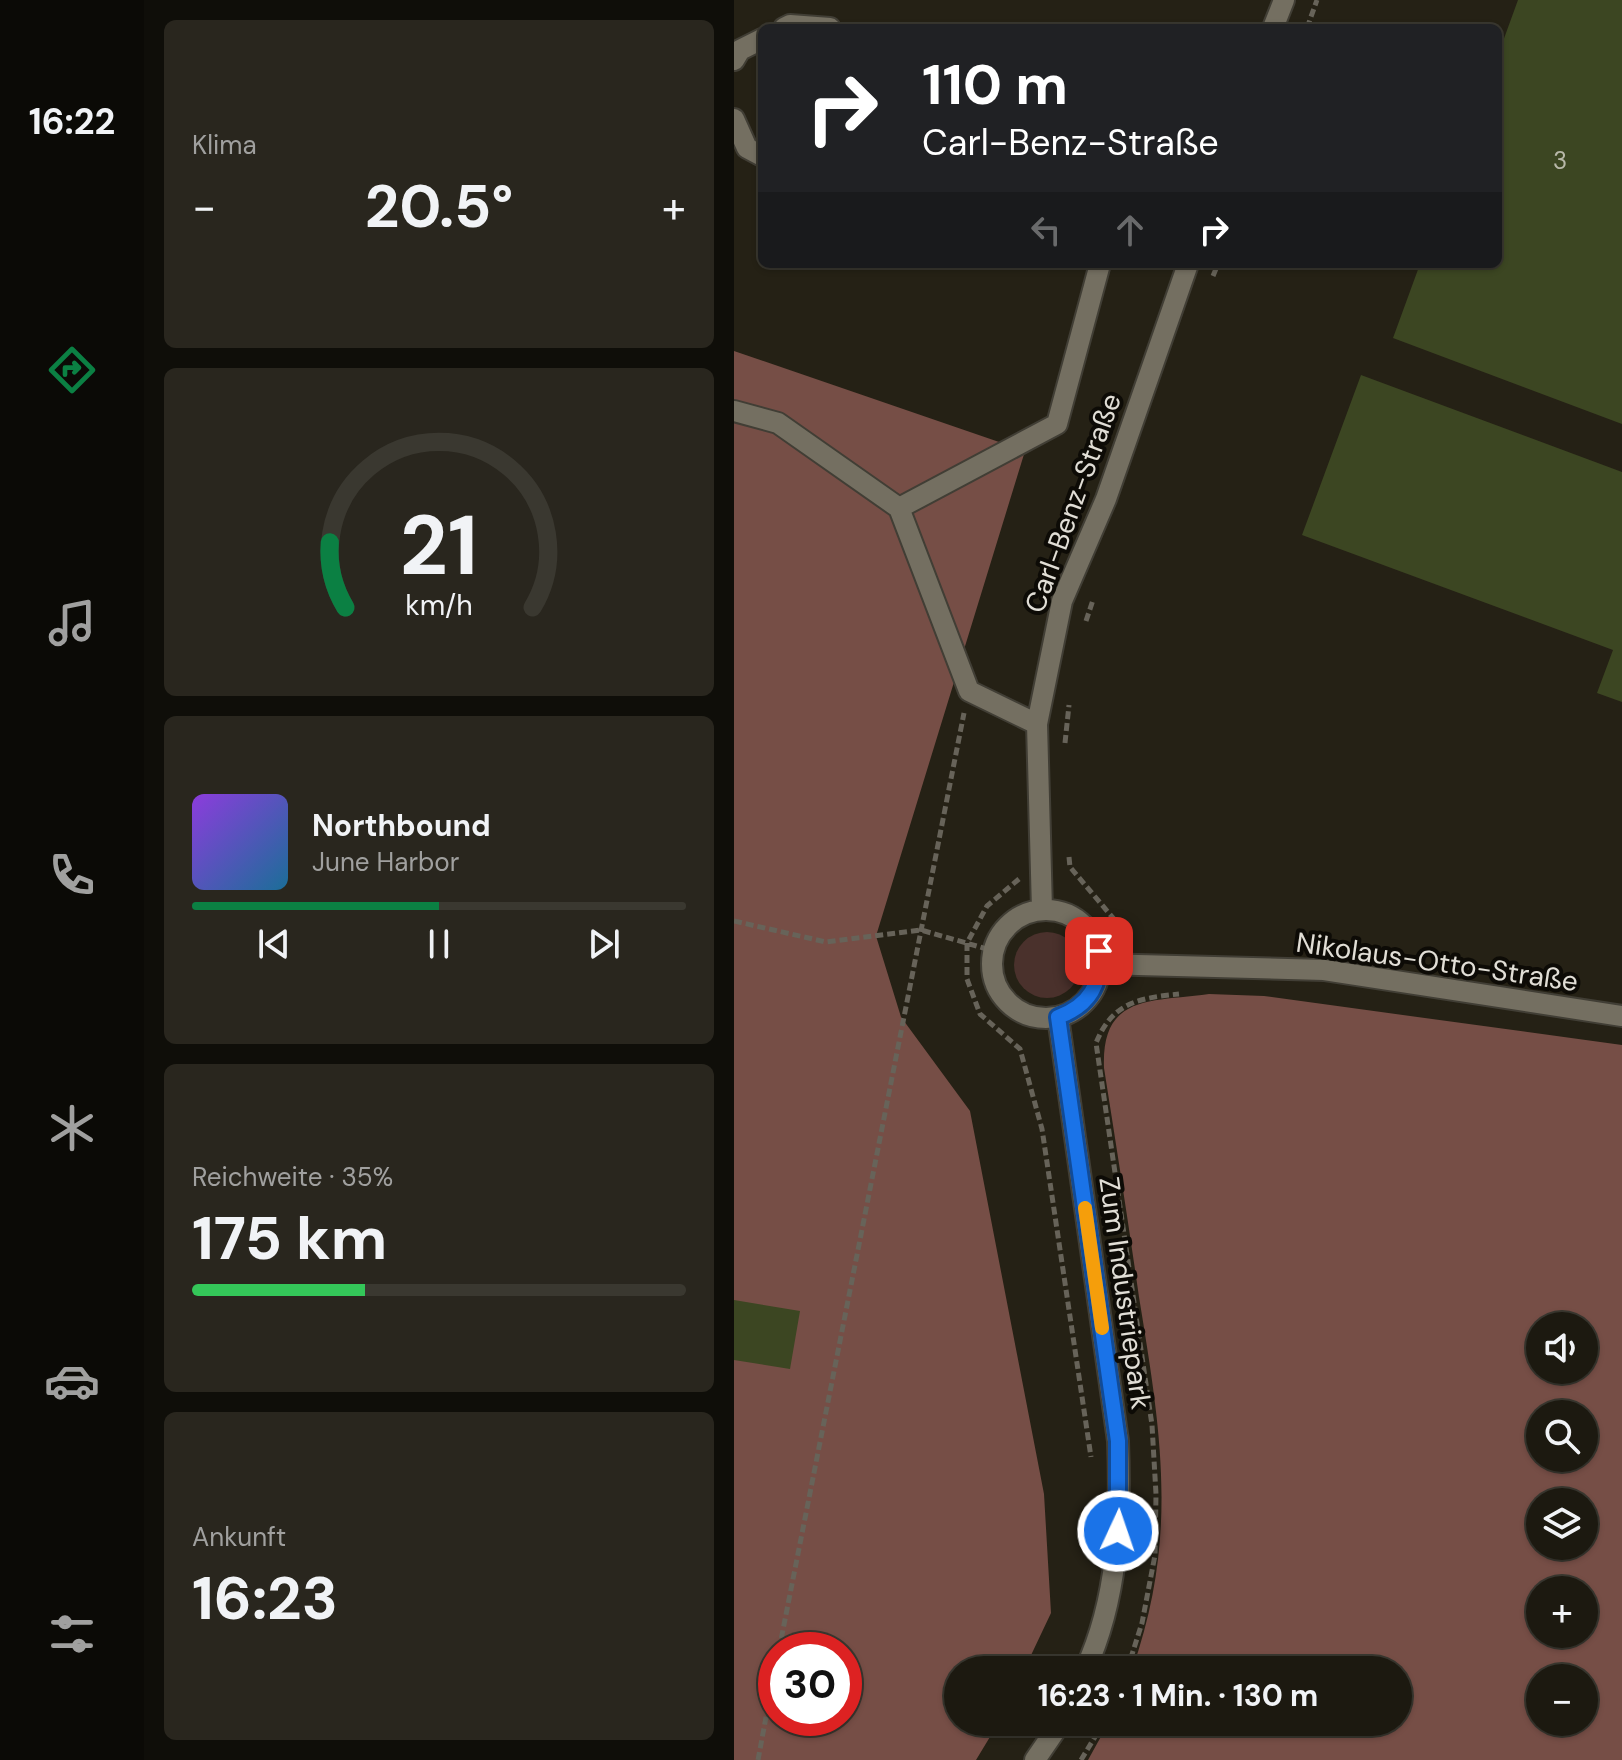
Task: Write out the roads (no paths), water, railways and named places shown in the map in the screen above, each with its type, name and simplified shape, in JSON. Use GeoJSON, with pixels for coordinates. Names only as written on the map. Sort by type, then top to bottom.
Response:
{"type":"FeatureCollection","features":[{"type":"Feature","properties":{"kind":"street"},"geometry":{"type":"LineString","coordinates":[[1275,24],[1284,0]]}},
{"type":"Feature","properties":{"kind":"street"},"geometry":{"type":"LineString","coordinates":[[734,60],[740,50],[758,41]]}},
{"type":"Feature","properties":{"kind":"street"},"geometry":{"type":"LineString","coordinates":[[734,119],[747,148],[758,154]]}},
{"type":"Feature","properties":{"kind":"street"},"geometry":{"type":"LineString","coordinates":[[899,508],[1057,424],[1099,268]]}},
{"type":"Feature","properties":{"kind":"street","name":"Carl-Benz-Straße"},"geometry":{"type":"LineString","coordinates":[[1042,910],[1037,724],[1062,601],[1106,499],[1187,268]]}},
{"type":"Feature","properties":{"kind":"street"},"geometry":{"type":"LineString","coordinates":[[734,411],[778,423],[899,508],[969,691],[1037,724]]}},
{"type":"Feature","properties":{"kind":"street"},"geometry":{"type":"LineString","coordinates":[[1042,910],[1055,911],[1078,920],[1094,940],[1100,964],[1099,976],[1089,998],[1058,1017],[1023,1012],[1004,997],[994,975],[994,951],[999,938],[1017,919],[1042,910]]}},
{"type":"Feature","properties":{"kind":"street","name":"Nikolaus-Otto-Straße"},"geometry":{"type":"LineString","coordinates":[[1100,964],[1324,970],[1622,1016]]}},
{"type":"Feature","properties":{"kind":"street","name":"Zum Industriepark"},"geometry":{"type":"LineString","coordinates":[[1058,1017],[1118,1441],[1121,1507],[1113,1580],[1089,1656]]}},
{"type":"Feature","properties":{"kind":"street"},"geometry":{"type":"LineString","coordinates":[[1035,1760],[1051,1736]]}}]}
